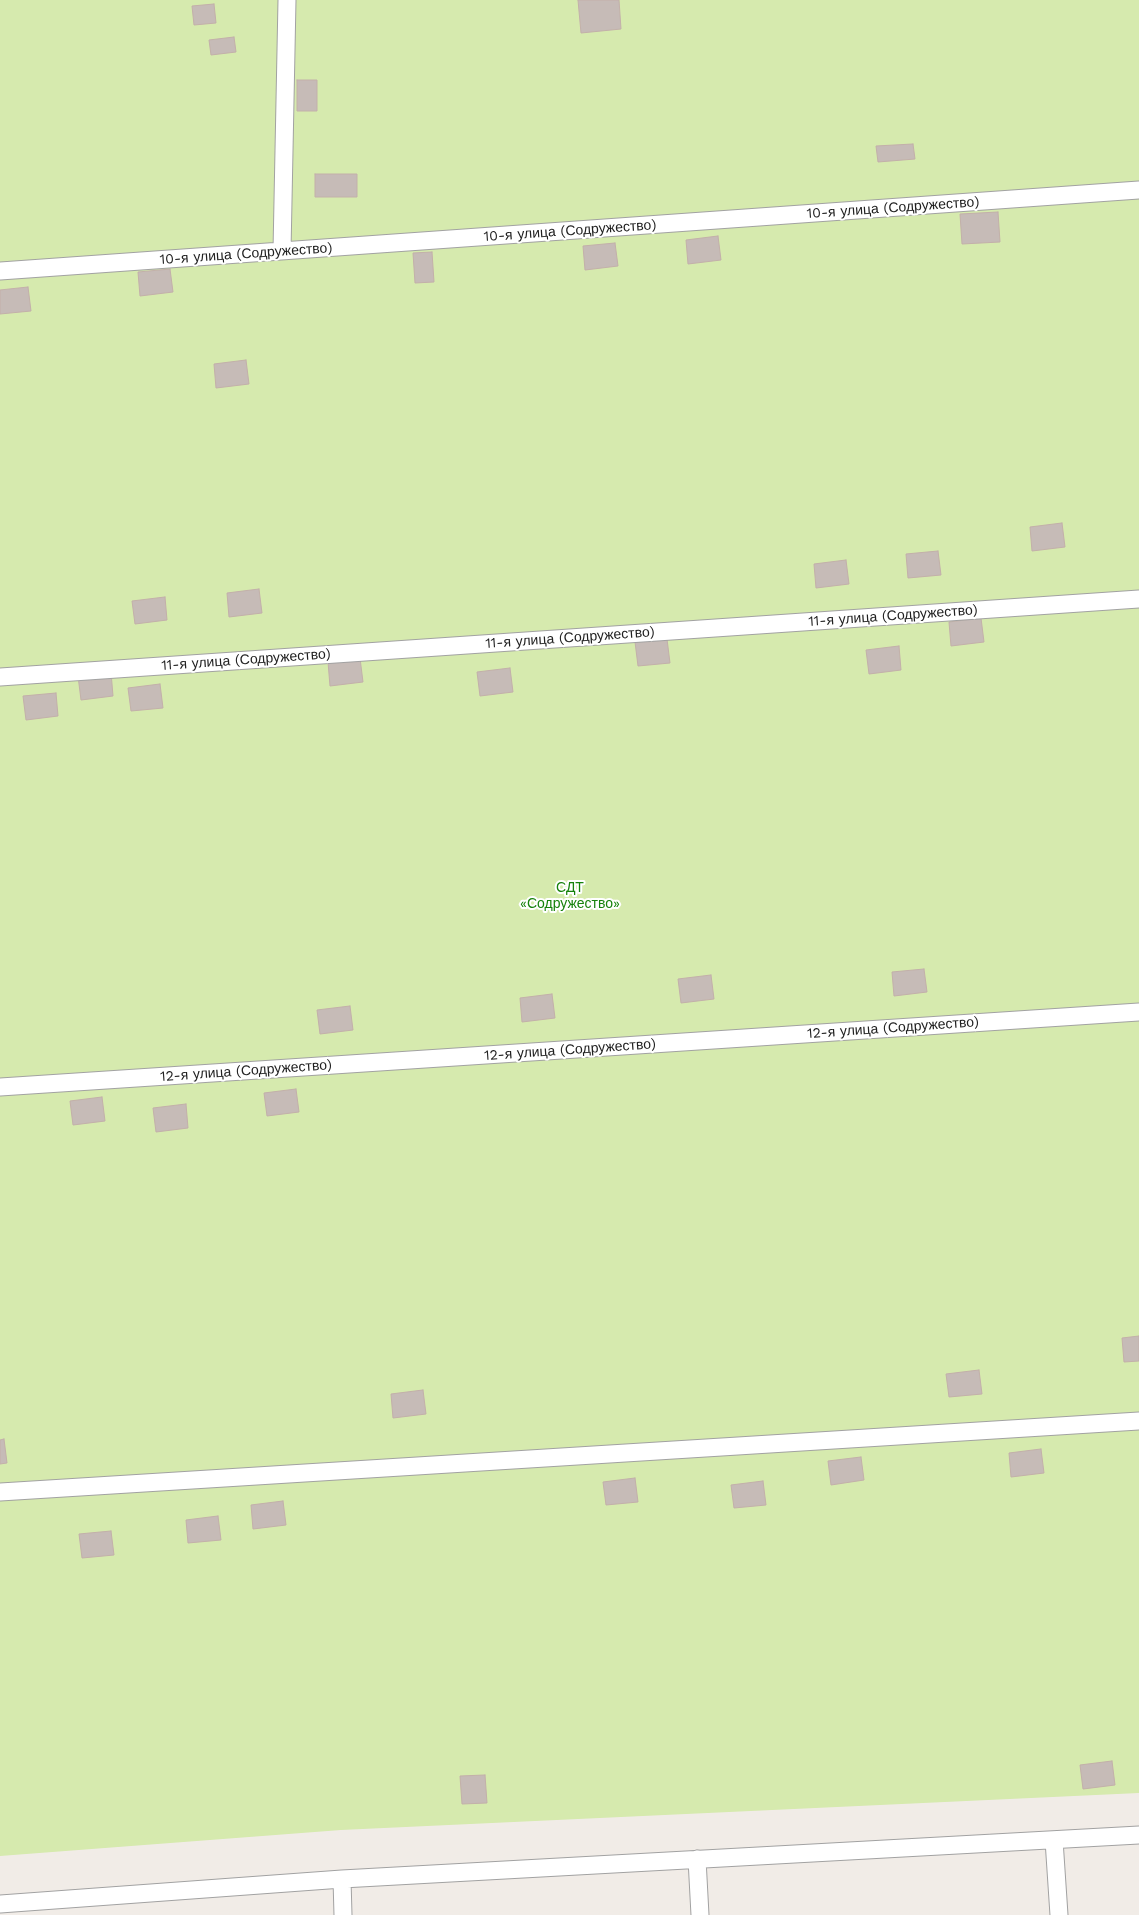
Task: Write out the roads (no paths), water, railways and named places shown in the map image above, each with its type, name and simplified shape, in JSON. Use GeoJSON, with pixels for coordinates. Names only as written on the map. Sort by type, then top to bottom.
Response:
{"type":"FeatureCollection","features":[{"type":"Feature","properties":{"kind":"lane"},"geometry":{"type":"LineString","coordinates":[[282,251],[287,0]]}},
{"type":"Feature","properties":{"kind":"lane","name":"10-я улица (Содружество)"},"geometry":{"type":"LineString","coordinates":[[0,272],[1139,190]]}},
{"type":"Feature","properties":{"kind":"lane","name":"11-я улица (Содружество)"},"geometry":{"type":"LineString","coordinates":[[0,677],[1139,600]]}},
{"type":"Feature","properties":{"kind":"lane","name":"12-я улица (Содружество)"},"geometry":{"type":"LineString","coordinates":[[0,1087],[1139,1012]]}},
{"type":"Feature","properties":{"kind":"lane"},"geometry":{"type":"LineString","coordinates":[[0,1492],[1139,1421]]}},
{"type":"Feature","properties":{"kind":"lane"},"geometry":{"type":"LineString","coordinates":[[0,1904],[342,1879],[1139,1835]]}},
{"type":"Feature","properties":{"kind":"lane"},"geometry":{"type":"LineString","coordinates":[[1054,1840],[1058,1915]]}},
{"type":"Feature","properties":{"kind":"lane"},"geometry":{"type":"LineString","coordinates":[[697,1859],[700,1915]]}},
{"type":"Feature","properties":{"kind":"lane"},"geometry":{"type":"LineString","coordinates":[[342,1879],[343,1915]]}},
{"type":"Feature","properties":{"kind":"park label","name":"СДТ «Содружество»"},"geometry":{"type":"Point","coordinates":[570,896]}}]}
